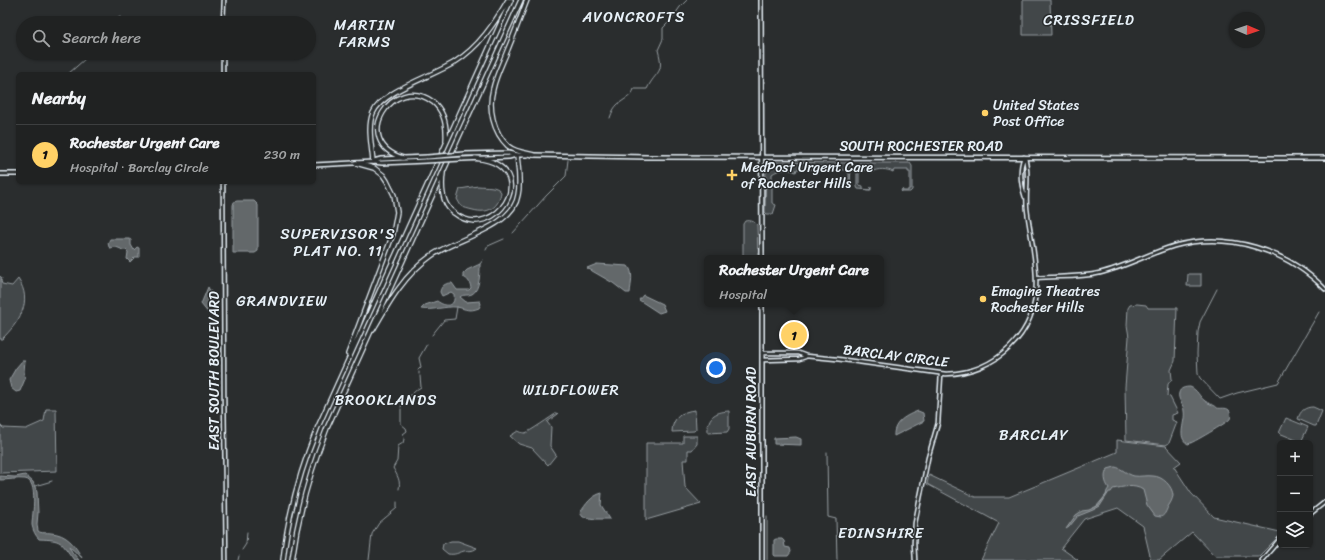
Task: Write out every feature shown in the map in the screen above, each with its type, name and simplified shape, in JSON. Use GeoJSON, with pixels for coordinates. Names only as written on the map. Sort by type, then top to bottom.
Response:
{"type":"FeatureCollection","features":[{"type":"Feature","properties":{"kind":"highway"},"geometry":{"type":"LineString","coordinates":[[373,162],[371,125],[373,114],[380,103],[395,92],[442,70],[462,57],[485,36],[508,0]]}},
{"type":"Feature","properties":{"kind":"highway"},"geometry":{"type":"LineString","coordinates":[[283,560],[289,523],[300,478],[314,436],[511,0]]}},
{"type":"Feature","properties":{"kind":"highway"},"geometry":{"type":"LineString","coordinates":[[292,560],[300,516],[312,467],[327,428],[521,0]]}},
{"type":"Feature","properties":{"kind":"highway"},"geometry":{"type":"LineString","coordinates":[[527,0],[493,88],[491,103],[495,126],[508,145],[520,152],[534,155]]}},
{"type":"Feature","properties":{"kind":"highway"},"geometry":{"type":"LineString","coordinates":[[403,158],[390,153],[385,148],[379,137],[378,131],[378,124],[383,111],[390,102],[400,97],[417,95],[424,97],[435,104],[441,112],[445,123],[445,145]]}},
{"type":"Feature","properties":{"kind":"highway"},"geometry":{"type":"LineString","coordinates":[[362,350],[394,295],[404,280],[417,267],[439,250],[495,224],[509,214],[517,201],[518,155]]}},
{"type":"Feature","properties":{"kind":"highway"},"geometry":{"type":"LineString","coordinates":[[444,170],[442,185],[443,196],[448,207],[461,218],[466,220],[479,220],[491,217],[505,205],[509,191],[508,178],[498,164],[475,158]]}},
{"type":"Feature","properties":{"kind":"highway"},"geometry":{"type":"LineString","coordinates":[[337,383],[393,234],[396,221],[396,203],[387,181],[379,171],[374,168],[356,163]]}},
{"type":"Feature","properties":{"kind":"main road"},"geometry":{"type":"LineString","coordinates":[[761,0],[762,255]]}},
{"type":"Feature","properties":{"kind":"main road","name":"SOUTH ROCHESTER ROAD"},"geometry":{"type":"LineString","coordinates":[[373,162],[381,159],[508,153],[518,155],[647,157],[1325,158]]}},
{"type":"Feature","properties":{"kind":"main road","name":"SOUTH ROCHESTER ROAD"},"geometry":{"type":"LineString","coordinates":[[316,165],[509,157],[518,155]]}},
{"type":"Feature","properties":{"kind":"main road"},"geometry":{"type":"LineString","coordinates":[[0,174],[16,174]]}},
{"type":"Feature","properties":{"kind":"main road","name":"EAST AUBURN ROAD"},"geometry":{"type":"LineString","coordinates":[[762,307],[762,560]]}},
{"type":"Feature","properties":{"kind":"street"},"geometry":{"type":"LineString","coordinates":[[224,0],[224,16]]}},
{"type":"Feature","properties":{"kind":"street"},"geometry":{"type":"LineString","coordinates":[[223,60],[223,72]]}},
{"type":"Feature","properties":{"kind":"street","name":"BARCLAY CIRCLE"},"geometry":{"type":"LineString","coordinates":[[1024,157],[1027,164],[1027,186],[1025,198]]}},
{"type":"Feature","properties":{"kind":"street","name":"BARCLAY CIRCLE"},"geometry":{"type":"LineString","coordinates":[[762,353],[798,353],[806,356],[941,374],[959,374],[982,367],[1011,348],[1022,334],[1031,315],[1036,297],[1034,248],[1022,182],[1022,164],[1024,157]]}},
{"type":"Feature","properties":{"kind":"street","name":"EAST SOUTH BOULEVARD"},"geometry":{"type":"LineString","coordinates":[[223,184],[226,560]]}},
{"type":"Feature","properties":{"kind":"street"},"geometry":{"type":"LineString","coordinates":[[1036,278],[1096,274],[1176,245],[1217,241],[1260,248],[1277,255],[1300,268],[1325,289]]}},
{"type":"Feature","properties":{"kind":"street","name":"BARCLAY CIRCLE"},"geometry":{"type":"LineString","coordinates":[[762,360],[799,359],[806,356]]}},
{"type":"Feature","properties":{"kind":"street"},"geometry":{"type":"LineString","coordinates":[[915,560],[915,523],[928,458],[938,427],[941,374]]}},
{"type":"Feature","properties":{"kind":"street"},"geometry":{"type":"LineString","coordinates":[[1312,512],[1325,502]]}},
{"type":"Feature","properties":{"kind":"street"},"geometry":{"type":"LineString","coordinates":[[1262,560],[1277,542]]}},
{"type":"Feature","properties":{"kind":"shaded area"},"geometry":{"type":"Polygon","coordinates":[[[1023,0],[1050,0],[1051,35],[1023,35],[1023,0]]]}},
{"type":"Feature","properties":{"kind":"shaded area"},"geometry":{"type":"Polygon","coordinates":[[[769,163],[848,163],[851,166],[850,186],[848,187],[847,182],[849,181],[849,173],[847,170],[797,169],[796,172],[787,170],[778,171],[772,174],[772,203],[776,205],[773,214],[767,214],[765,212],[766,166],[769,165],[769,163]]]}},
{"type":"Feature","properties":{"kind":"shaded area"},"geometry":{"type":"Polygon","coordinates":[[[859,163],[910,163],[912,166],[912,190],[910,192],[901,191],[902,189],[903,191],[908,191],[908,189],[910,189],[910,172],[908,172],[908,170],[894,170],[893,172],[882,169],[872,172],[871,170],[862,170],[859,172],[859,185],[863,186],[863,189],[869,190],[858,189],[857,166],[859,163]]]}},
{"type":"Feature","properties":{"kind":"shaded area"},"geometry":{"type":"Polygon","coordinates":[[[478,186],[494,187],[501,192],[500,198],[495,206],[488,210],[478,211],[461,206],[457,199],[460,189],[478,186]]]}},
{"type":"Feature","properties":{"kind":"shaded area"},"geometry":{"type":"Polygon","coordinates":[[[254,201],[258,205],[258,251],[255,253],[233,253],[233,205],[234,202],[254,201]]]}},
{"type":"Feature","properties":{"kind":"shaded area"},"geometry":{"type":"Polygon","coordinates":[[[745,221],[752,221],[757,225],[758,255],[743,255],[743,224],[745,221]]]}},
{"type":"Feature","properties":{"kind":"shaded area"},"geometry":{"type":"Polygon","coordinates":[[[110,239],[131,240],[131,245],[134,250],[137,247],[139,248],[139,257],[135,257],[130,262],[127,259],[128,252],[126,250],[116,247],[109,247],[108,243],[110,239]]]}},
{"type":"Feature","properties":{"kind":"shaded area"},"geometry":{"type":"Polygon","coordinates":[[[480,264],[477,289],[472,294],[460,297],[466,302],[480,301],[481,304],[479,308],[470,310],[457,307],[421,309],[425,305],[437,301],[446,305],[452,304],[454,294],[451,292],[442,296],[440,292],[441,288],[445,284],[452,283],[457,290],[469,290],[471,288],[470,284],[463,277],[463,274],[467,270],[480,264]]]}},
{"type":"Feature","properties":{"kind":"shaded area"},"geometry":{"type":"Polygon","coordinates":[[[597,264],[628,266],[632,275],[630,293],[626,293],[613,283],[587,268],[597,264]]]}},
{"type":"Feature","properties":{"kind":"shaded area"},"geometry":{"type":"Polygon","coordinates":[[[1188,274],[1201,274],[1201,286],[1187,286],[1188,274]]]}},
{"type":"Feature","properties":{"kind":"shaded area"},"geometry":{"type":"Polygon","coordinates":[[[0,276],[2,278],[2,284],[12,286],[18,279],[23,288],[24,296],[22,312],[14,326],[2,339],[0,339],[0,276]]]}},
{"type":"Feature","properties":{"kind":"shaded area"},"geometry":{"type":"Polygon","coordinates":[[[208,287],[211,293],[212,302],[212,312],[209,314],[201,304],[208,287]]]}},
{"type":"Feature","properties":{"kind":"shaded area"},"geometry":{"type":"Polygon","coordinates":[[[643,295],[662,304],[665,311],[659,313],[639,300],[643,295]]]}},
{"type":"Feature","properties":{"kind":"shaded area"},"geometry":{"type":"Polygon","coordinates":[[[1130,305],[1146,305],[1148,308],[1177,308],[1175,361],[1171,370],[1172,379],[1168,384],[1167,396],[1170,397],[1178,413],[1172,415],[1172,420],[1177,422],[1169,443],[1166,445],[1126,440],[1125,387],[1129,337],[1127,325],[1128,308],[1130,305]]]}},
{"type":"Feature","properties":{"kind":"shaded area"},"geometry":{"type":"Polygon","coordinates":[[[22,361],[25,361],[25,379],[20,391],[16,392],[11,388],[9,380],[22,361]]]}},
{"type":"Feature","properties":{"kind":"shaded area"},"geometry":{"type":"Polygon","coordinates":[[[1190,387],[1195,390],[1206,402],[1216,406],[1217,408],[1228,409],[1231,415],[1230,419],[1223,424],[1188,444],[1184,441],[1182,433],[1184,411],[1179,395],[1182,389],[1190,387]]]}},
{"type":"Feature","properties":{"kind":"shaded area"},"geometry":{"type":"Polygon","coordinates":[[[1313,407],[1322,411],[1316,426],[1298,419],[1303,410],[1313,407]]]}},
{"type":"Feature","properties":{"kind":"shaded area"},"geometry":{"type":"Polygon","coordinates":[[[46,409],[56,409],[57,471],[0,473],[0,425],[3,428],[26,429],[44,421],[46,409]]]}},
{"type":"Feature","properties":{"kind":"shaded area"},"geometry":{"type":"Polygon","coordinates":[[[695,410],[696,429],[694,431],[672,432],[672,427],[679,416],[686,412],[695,410]]]}},
{"type":"Feature","properties":{"kind":"shaded area"},"geometry":{"type":"Polygon","coordinates":[[[729,411],[729,429],[727,432],[708,433],[709,423],[712,416],[729,411]]]}},
{"type":"Feature","properties":{"kind":"shaded area"},"geometry":{"type":"Polygon","coordinates":[[[918,411],[923,413],[924,421],[894,436],[894,431],[898,423],[905,417],[918,411]]]}},
{"type":"Feature","properties":{"kind":"shaded area"},"geometry":{"type":"Polygon","coordinates":[[[557,413],[558,414],[547,422],[551,427],[550,446],[556,455],[548,465],[532,448],[519,444],[510,436],[518,431],[524,433],[527,432],[557,413]]]}},
{"type":"Feature","properties":{"kind":"shaded area"},"geometry":{"type":"Polygon","coordinates":[[[1286,418],[1308,427],[1302,440],[1296,440],[1279,433],[1286,418]]]}},
{"type":"Feature","properties":{"kind":"shaded area"},"geometry":{"type":"Polygon","coordinates":[[[683,436],[697,436],[697,444],[692,450],[688,450],[688,460],[683,460],[685,487],[701,504],[646,520],[646,443],[683,443],[683,436]]]}},
{"type":"Feature","properties":{"kind":"shaded area"},"geometry":{"type":"Polygon","coordinates":[[[796,437],[801,439],[801,445],[774,444],[774,438],[796,437]]]}},
{"type":"Feature","properties":{"kind":"shaded area"},"geometry":{"type":"Polygon","coordinates":[[[1117,440],[1166,446],[1181,462],[1174,467],[1191,493],[1214,517],[1277,531],[1277,538],[1259,556],[1215,556],[1192,532],[1159,560],[1151,560],[1143,526],[1118,508],[1084,519],[1061,548],[1078,560],[981,560],[999,523],[927,484],[929,475],[975,497],[1009,497],[1117,452],[1117,440]]]}},
{"type":"Feature","properties":{"kind":"shaded area"},"geometry":{"type":"Polygon","coordinates":[[[1115,467],[1134,476],[1156,476],[1166,482],[1173,492],[1173,496],[1164,515],[1161,517],[1155,516],[1147,505],[1143,490],[1136,487],[1125,487],[1113,489],[1109,492],[1100,506],[1078,516],[1066,529],[1076,515],[1082,511],[1089,510],[1099,505],[1109,488],[1106,484],[1105,473],[1108,469],[1115,467]]]}},
{"type":"Feature","properties":{"kind":"shaded area"},"geometry":{"type":"Polygon","coordinates":[[[25,475],[33,482],[37,492],[38,531],[57,534],[66,538],[70,541],[82,558],[69,546],[79,560],[74,560],[63,545],[57,541],[39,539],[36,536],[32,525],[34,499],[32,486],[29,481],[25,479],[0,480],[0,476],[15,477],[25,475]]]}},
{"type":"Feature","properties":{"kind":"shaded area"},"geometry":{"type":"Polygon","coordinates":[[[602,493],[601,505],[610,519],[583,517],[580,513],[587,504],[592,498],[602,493]]]}},
{"type":"Feature","properties":{"kind":"shaded area"},"geometry":{"type":"Polygon","coordinates":[[[782,539],[785,547],[790,548],[791,552],[788,556],[774,555],[774,540],[782,539]]]}},
{"type":"Feature","properties":{"kind":"shaded area"},"geometry":{"type":"Polygon","coordinates":[[[451,541],[458,541],[477,548],[455,554],[448,554],[442,549],[443,544],[451,541]]]}},
{"type":"Feature","properties":{"kind":"waterway"},"geometry":{"type":"LineString","coordinates":[[610,118],[617,105],[630,95],[634,89],[647,89],[660,68],[658,50],[663,39],[663,28],[687,0]]}},
{"type":"Feature","properties":{"kind":"waterway"},"geometry":{"type":"LineString","coordinates":[[70,72],[84,60]]}},
{"type":"Feature","properties":{"kind":"waterway"},"geometry":{"type":"LineString","coordinates":[[513,233],[566,176],[568,160]]}},
{"type":"Feature","properties":{"kind":"waterway"},"geometry":{"type":"LineString","coordinates":[[486,250],[488,246],[504,239]]}},
{"type":"Feature","properties":{"kind":"waterway"},"geometry":{"type":"LineString","coordinates":[[480,264],[483,260]]}},
{"type":"Feature","properties":{"kind":"waterway"},"geometry":{"type":"LineString","coordinates":[[1217,289],[1200,322],[1197,354],[1198,374],[1200,378],[1220,399],[1237,393],[1278,383],[1319,312]]}},
{"type":"Feature","properties":{"kind":"waterway"},"geometry":{"type":"LineString","coordinates":[[213,298],[217,296]]}},
{"type":"Feature","properties":{"kind":"waterway"},"geometry":{"type":"LineString","coordinates":[[432,335],[444,320],[455,319],[457,307]]}},
{"type":"Feature","properties":{"kind":"waterway"},"geometry":{"type":"LineString","coordinates":[[418,370],[421,367],[419,358],[427,344]]}},
{"type":"Feature","properties":{"kind":"waterway"},"geometry":{"type":"LineString","coordinates":[[401,407],[403,402],[407,402],[408,397],[421,387],[420,376]]}},
{"type":"Feature","properties":{"kind":"waterway"},"geometry":{"type":"LineString","coordinates":[[399,489],[399,481],[393,468],[397,461],[398,446],[403,443],[403,434],[407,431],[401,424],[401,409]]}},
{"type":"Feature","properties":{"kind":"waterway"},"geometry":{"type":"LineString","coordinates":[[827,452],[828,517],[836,519],[837,560]]}},
{"type":"Feature","properties":{"kind":"waterway"},"geometry":{"type":"LineString","coordinates":[[35,486],[52,481]]}},
{"type":"Feature","properties":{"kind":"waterway"},"geometry":{"type":"LineString","coordinates":[[1096,507],[1107,494]]}},
{"type":"Feature","properties":{"kind":"waterway"},"geometry":{"type":"LineString","coordinates":[[369,560],[372,534],[379,523],[397,508],[397,502]]}},
{"type":"Feature","properties":{"kind":"waterway"},"geometry":{"type":"LineString","coordinates":[[767,516],[767,560]]}},
{"type":"Feature","properties":{"kind":"waterway"},"geometry":{"type":"LineString","coordinates":[[242,550],[246,544],[247,532]]}},
{"type":"Feature","properties":{"kind":"waterway"},"geometry":{"type":"LineString","coordinates":[[238,560],[239,556]]}},
{"type":"Feature","properties":{"kind":"place","name":"United States Post Office"},"geometry":{"type":"Point","coordinates":[985,113]}},
{"type":"Feature","properties":{"kind":"place","name":"MedPost Urgent Care of Rochester Hills"},"geometry":{"type":"Point","coordinates":[732,175]}},
{"type":"Feature","properties":{"kind":"place","name":"Emagine Theatres Rochester Hills"},"geometry":{"type":"Point","coordinates":[983,299]}},
{"type":"Feature","properties":{"kind":"place","name":"Rochester Urgent Care"},"geometry":{"type":"Point","coordinates":[794,335]}},
{"type":"Feature","properties":{"kind":"district","name":"AVONCROFTS"},"geometry":{"type":"Point","coordinates":[634,17]}},
{"type":"Feature","properties":{"kind":"district","name":"CRISSFIELD"},"geometry":{"type":"Point","coordinates":[1089,20]}},
{"type":"Feature","properties":{"kind":"district","name":"MARTIN FARMS"},"geometry":{"type":"Point","coordinates":[365,34]}},
{"type":"Feature","properties":{"kind":"district","name":"SUPERVISOR'S PLAT NO. 11"},"geometry":{"type":"Point","coordinates":[338,242]}},
{"type":"Feature","properties":{"kind":"district","name":"GRANDVIEW"},"geometry":{"type":"Point","coordinates":[282,301]}},
{"type":"Feature","properties":{"kind":"district","name":"WILDFLOWER"},"geometry":{"type":"Point","coordinates":[571,390]}},
{"type":"Feature","properties":{"kind":"district","name":"BROOKLANDS"},"geometry":{"type":"Point","coordinates":[386,400]}},
{"type":"Feature","properties":{"kind":"district","name":"BARCLAY"},"geometry":{"type":"Point","coordinates":[1034,435]}},
{"type":"Feature","properties":{"kind":"district","name":"EDINSHIRE"},"geometry":{"type":"Point","coordinates":[881,533]}}]}
